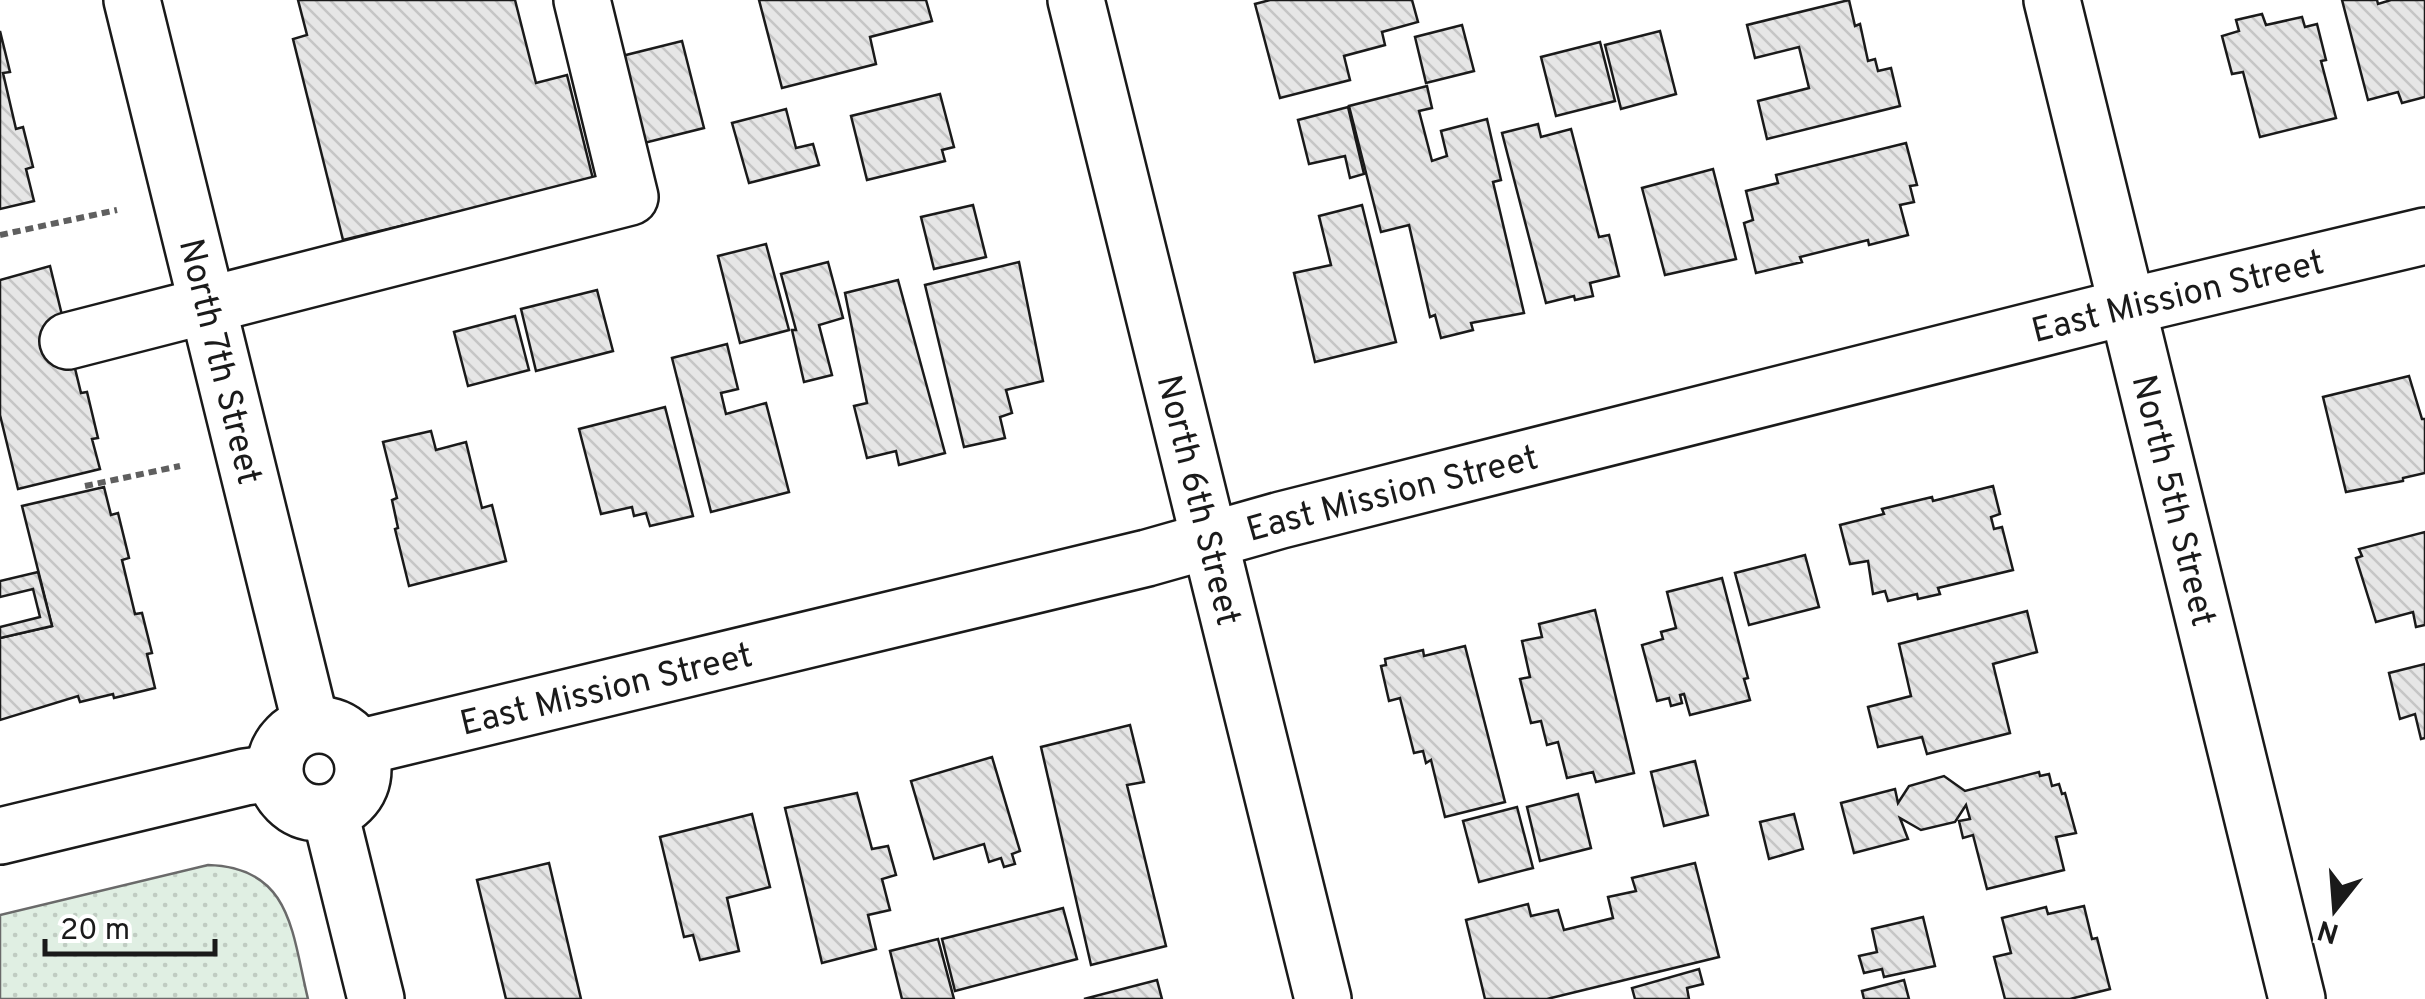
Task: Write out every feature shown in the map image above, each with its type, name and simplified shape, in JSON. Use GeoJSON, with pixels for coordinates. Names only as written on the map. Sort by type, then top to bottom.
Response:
{"type":"FeatureCollection","features":[{"type":"Feature","properties":{"kind":"street","name":"North 7th Street"},"geometry":{"type":"LineString","coordinates":[[132,0],[206,304],[334,736]]}},
{"type":"Feature","properties":{"kind":"street"},"geometry":{"type":"LineString","coordinates":[[68,341],[630,197],[582,0]]}},
{"type":"Feature","properties":{"kind":"street","name":"North 6th Street"},"geometry":{"type":"LineString","coordinates":[[1076,0],[1323,999]]}},
{"type":"Feature","properties":{"kind":"street","name":"North 5th Street"},"geometry":{"type":"LineString","coordinates":[[2052,0],[2297,999]]}},
{"type":"Feature","properties":{"kind":"street","name":"East Mission Street"},"geometry":{"type":"LineString","coordinates":[[334,736],[1147,558],[1208,539],[2126,307],[2425,236]]}},
{"type":"Feature","properties":{"kind":"street"},"geometry":{"type":"LineString","coordinates":[[334,736],[364,774],[360,788],[342,808],[314,814],[286,800],[278,788],[275,760],[288,737],[334,736]]}},
{"type":"Feature","properties":{"kind":"street"},"geometry":{"type":"LineString","coordinates":[[0,836],[274,773]]}},
{"type":"Feature","properties":{"kind":"street"},"geometry":{"type":"LineString","coordinates":[[330,813],[376,999]]}},
{"type":"Feature","properties":{"kind":"path"},"geometry":{"type":"LineString","coordinates":[[0,236],[117,210]]}},
{"type":"Feature","properties":{"kind":"path"},"geometry":{"type":"LineString","coordinates":[[85,486],[180,466]]}},
{"type":"Feature","properties":{"kind":"green space"},"geometry":{"type":"Polygon","coordinates":[[[208,865],[236,869],[257,878],[272,891],[284,908],[291,929],[308,999],[0,999],[0,915],[208,865]]]}},
{"type":"Feature","properties":{"kind":"building"},"geometry":{"type":"Polygon","coordinates":[[[298,0],[515,0],[536,83],[567,75],[593,179],[343,240],[293,39],[307,35],[298,0]]]}},
{"type":"Feature","properties":{"kind":"building"},"geometry":{"type":"Polygon","coordinates":[[[759,0],[926,0],[932,21],[870,37],[876,64],[782,88],[759,0]]]}},
{"type":"Feature","properties":{"kind":"building"},"geometry":{"type":"Polygon","coordinates":[[[1270,0],[1412,0],[1418,22],[1382,32],[1385,45],[1344,56],[1350,80],[1280,98],[1255,4],[1270,0]]]}},
{"type":"Feature","properties":{"kind":"building"},"geometry":{"type":"Polygon","coordinates":[[[1849,0],[1855,26],[1860,24],[1868,61],[1875,59],[1878,71],[1891,68],[1900,106],[1767,139],[1758,101],[1809,88],[1799,47],[1755,58],[1747,25],[1849,0]]]}},
{"type":"Feature","properties":{"kind":"building"},"geometry":{"type":"Polygon","coordinates":[[[2342,0],[2377,0],[2378,4],[2425,0],[2425,97],[2402,103],[2398,92],[2368,100],[2342,0]]]}},
{"type":"Feature","properties":{"kind":"building"},"geometry":{"type":"Polygon","coordinates":[[[2262,14],[2266,25],[2302,17],[2305,27],[2317,24],[2326,60],[2321,61],[2336,118],[2260,137],[2243,72],[2232,74],[2222,36],[2239,31],[2236,20],[2262,14]]]}},
{"type":"Feature","properties":{"kind":"building"},"geometry":{"type":"Polygon","coordinates":[[[1462,25],[1474,71],[1426,83],[1415,37],[1462,25]]]}},
{"type":"Feature","properties":{"kind":"building"},"geometry":{"type":"Polygon","coordinates":[[[0,31],[10,72],[3,73],[16,129],[23,127],[33,167],[26,169],[34,201],[0,209],[0,31]]]}},
{"type":"Feature","properties":{"kind":"building"},"geometry":{"type":"Polygon","coordinates":[[[1660,31],[1676,94],[1621,109],[1605,45],[1660,31]]]}},
{"type":"Feature","properties":{"kind":"building"},"geometry":{"type":"Polygon","coordinates":[[[682,41],[704,128],[644,143],[622,56],[682,41]]]}},
{"type":"Feature","properties":{"kind":"building"},"geometry":{"type":"Polygon","coordinates":[[[1600,42],[1615,101],[1556,116],[1541,57],[1600,42]]]}},
{"type":"Feature","properties":{"kind":"building"},"geometry":{"type":"Polygon","coordinates":[[[1427,86],[1432,108],[1419,111],[1432,161],[1447,156],[1441,131],[1487,119],[1501,180],[1493,182],[1524,313],[1471,323],[1473,330],[1441,338],[1435,315],[1430,317],[1409,225],[1381,232],[1349,106],[1427,86]]]}},
{"type":"Feature","properties":{"kind":"building"},"geometry":{"type":"Polygon","coordinates":[[[940,94],[954,147],[942,150],[945,161],[867,180],[851,116],[940,94]]]}},
{"type":"Feature","properties":{"kind":"building"},"geometry":{"type":"Polygon","coordinates":[[[1348,107],[1364,174],[1350,178],[1345,156],[1309,164],[1298,120],[1348,107]]]}},
{"type":"Feature","properties":{"kind":"building"},"geometry":{"type":"Polygon","coordinates":[[[786,109],[796,148],[813,144],[819,165],[749,183],[732,123],[786,109]]]}},
{"type":"Feature","properties":{"kind":"building"},"geometry":{"type":"Polygon","coordinates":[[[1538,124],[1541,137],[1571,129],[1599,237],[1609,235],[1619,276],[1590,283],[1593,296],[1546,303],[1502,133],[1538,124]]]}},
{"type":"Feature","properties":{"kind":"building"},"geometry":{"type":"Polygon","coordinates":[[[1906,143],[1917,185],[1910,186],[1914,202],[1900,205],[1908,235],[1869,245],[1868,240],[1800,257],[1802,262],[1756,273],[1744,223],[1753,220],[1746,191],[1778,183],[1776,175],[1906,143]]]}},
{"type":"Feature","properties":{"kind":"building"},"geometry":{"type":"Polygon","coordinates":[[[1713,169],[1736,259],[1665,275],[1642,188],[1713,169]]]}},
{"type":"Feature","properties":{"kind":"building"},"geometry":{"type":"Polygon","coordinates":[[[973,205],[986,257],[934,269],[921,217],[973,205]]]}},
{"type":"Feature","properties":{"kind":"building"},"geometry":{"type":"Polygon","coordinates":[[[1362,205],[1396,342],[1315,362],[1294,273],[1331,265],[1319,216],[1362,205]]]}},
{"type":"Feature","properties":{"kind":"building"},"geometry":{"type":"Polygon","coordinates":[[[766,244],[789,330],[740,343],[718,256],[766,244]]]}},
{"type":"Feature","properties":{"kind":"building"},"geometry":{"type":"Polygon","coordinates":[[[828,262],[843,318],[819,325],[832,375],[804,382],[792,330],[796,330],[781,274],[828,262]]]}},
{"type":"Feature","properties":{"kind":"building"},"geometry":{"type":"Polygon","coordinates":[[[1019,262],[1043,381],[1006,390],[1012,413],[1000,417],[1005,438],[964,447],[925,285],[1019,262]]]}},
{"type":"Feature","properties":{"kind":"building"},"geometry":{"type":"Polygon","coordinates":[[[50,266],[81,393],[87,392],[98,438],[92,439],[100,469],[18,489],[0,415],[0,280],[50,266]]]}},
{"type":"Feature","properties":{"kind":"building"},"geometry":{"type":"Polygon","coordinates":[[[898,280],[945,453],[899,465],[896,451],[867,458],[854,406],[867,403],[845,293],[898,280]]]}},
{"type":"Feature","properties":{"kind":"building"},"geometry":{"type":"Polygon","coordinates":[[[597,290],[613,351],[536,371],[521,309],[597,290]]]}},
{"type":"Feature","properties":{"kind":"building"},"geometry":{"type":"Polygon","coordinates":[[[515,316],[529,370],[468,386],[454,332],[515,316]]]}},
{"type":"Feature","properties":{"kind":"building"},"geometry":{"type":"Polygon","coordinates":[[[727,344],[738,389],[721,393],[726,414],[766,403],[789,492],[711,512],[672,358],[727,344]]]}},
{"type":"Feature","properties":{"kind":"building"},"geometry":{"type":"Polygon","coordinates":[[[2409,376],[2425,419],[2425,473],[2346,492],[2323,397],[2409,376]]]}},
{"type":"Feature","properties":{"kind":"building"},"geometry":{"type":"Polygon","coordinates":[[[665,407],[693,516],[650,526],[646,513],[634,516],[632,507],[601,514],[579,429],[665,407]]]}},
{"type":"Feature","properties":{"kind":"building"},"geometry":{"type":"Polygon","coordinates":[[[431,431],[436,450],[466,442],[482,508],[492,505],[506,561],[409,586],[395,529],[398,528],[392,500],[397,498],[383,442],[431,431]]]}},
{"type":"Feature","properties":{"kind":"building"},"geometry":{"type":"Polygon","coordinates":[[[1993,486],[2000,514],[1991,517],[1994,529],[2002,527],[2013,570],[1938,588],[1940,594],[1918,599],[1917,594],[1888,601],[1885,591],[1873,594],[1868,561],[1850,564],[1840,525],[1884,514],[1882,509],[1993,486]]]}},
{"type":"Feature","properties":{"kind":"building"},"geometry":{"type":"Polygon","coordinates":[[[104,487],[111,515],[118,513],[129,558],[122,560],[135,614],[142,613],[152,653],[147,654],[155,688],[80,702],[78,696],[0,720],[0,638],[52,626],[22,506],[104,487]]]}},
{"type":"Feature","properties":{"kind":"building"},"geometry":{"type":"Polygon","coordinates":[[[2425,532],[2425,625],[2416,627],[2413,612],[2376,622],[2356,558],[2362,556],[2359,549],[2425,532]]]}},
{"type":"Feature","properties":{"kind":"building"},"geometry":{"type":"Polygon","coordinates":[[[1805,555],[1819,607],[1749,625],[1735,573],[1805,555]]]}},
{"type":"Feature","properties":{"kind":"building"},"geometry":{"type":"Polygon","coordinates":[[[38,572],[52,626],[0,638],[0,627],[40,617],[33,589],[0,597],[0,581],[38,572]]]}},
{"type":"Feature","properties":{"kind":"building"},"geometry":{"type":"Polygon","coordinates":[[[1722,578],[1750,700],[1690,715],[1684,694],[1680,695],[1682,703],[1671,706],[1669,698],[1657,701],[1642,645],[1663,639],[1661,632],[1676,628],[1667,592],[1722,578]]]}},
{"type":"Feature","properties":{"kind":"building"},"geometry":{"type":"Polygon","coordinates":[[[1595,610],[1634,773],[1596,782],[1593,772],[1567,778],[1558,742],[1547,745],[1541,721],[1531,723],[1520,679],[1530,677],[1522,641],[1542,637],[1539,624],[1595,610]]]}},
{"type":"Feature","properties":{"kind":"building"},"geometry":{"type":"Polygon","coordinates":[[[2027,611],[2037,652],[1993,664],[2010,733],[1927,754],[1922,737],[1878,747],[1868,707],[1911,696],[1899,644],[2027,611]]]}},
{"type":"Feature","properties":{"kind":"building"},"geometry":{"type":"Polygon","coordinates":[[[1465,646],[1505,802],[1445,817],[1431,760],[1426,763],[1423,751],[1414,753],[1400,698],[1389,701],[1381,666],[1386,665],[1385,659],[1423,650],[1424,656],[1465,646]]]}},
{"type":"Feature","properties":{"kind":"building"},"geometry":{"type":"Polygon","coordinates":[[[2425,664],[2425,738],[2421,739],[2415,714],[2400,719],[2389,673],[2425,664]]]}},
{"type":"Feature","properties":{"kind":"building"},"geometry":{"type":"Polygon","coordinates":[[[1130,725],[1144,782],[1127,785],[1166,946],[1091,965],[1041,747],[1130,725]]]}},
{"type":"Feature","properties":{"kind":"building"},"geometry":{"type":"Polygon","coordinates":[[[992,757],[1020,851],[1012,854],[1015,864],[1004,867],[1001,858],[989,862],[984,844],[934,859],[911,781],[992,757]]]}},
{"type":"Feature","properties":{"kind":"building"},"geometry":{"type":"Polygon","coordinates":[[[1695,761],[1708,815],[1664,826],[1651,772],[1695,761]]]}},
{"type":"Feature","properties":{"kind":"building"},"geometry":{"type":"Polygon","coordinates":[[[2039,772],[2040,776],[2049,774],[2052,786],[2059,784],[2062,794],[2065,793],[2076,833],[2056,837],[2064,870],[1987,889],[1973,835],[1963,838],[1959,821],[1970,819],[1966,805],[1955,822],[1921,830],[1900,818],[1908,839],[1854,853],[1841,803],[1895,789],[1898,803],[1909,786],[1944,776],[1965,791],[2039,772]]]}},
{"type":"Feature","properties":{"kind":"building"},"geometry":{"type":"Polygon","coordinates":[[[857,793],[872,849],[888,846],[896,875],[882,879],[890,910],[868,915],[876,949],[822,963],[785,808],[857,793]]]}},
{"type":"Feature","properties":{"kind":"building"},"geometry":{"type":"Polygon","coordinates":[[[1578,794],[1591,848],[1540,861],[1527,807],[1578,794]]]}},
{"type":"Feature","properties":{"kind":"building"},"geometry":{"type":"Polygon","coordinates":[[[1517,807],[1533,868],[1479,882],[1463,821],[1517,807]]]}},
{"type":"Feature","properties":{"kind":"building"},"geometry":{"type":"Polygon","coordinates":[[[752,814],[770,887],[727,898],[739,951],[700,960],[693,935],[684,937],[660,837],[752,814]]]}},
{"type":"Feature","properties":{"kind":"building"},"geometry":{"type":"Polygon","coordinates":[[[1794,814],[1803,849],[1769,859],[1760,822],[1794,814]]]}},
{"type":"Feature","properties":{"kind":"building"},"geometry":{"type":"Polygon","coordinates":[[[549,863],[581,999],[506,999],[477,880],[549,863]]]}},
{"type":"Feature","properties":{"kind":"building"},"geometry":{"type":"Polygon","coordinates":[[[1695,863],[1719,957],[1547,999],[1485,999],[1466,920],[1528,904],[1531,916],[1558,910],[1564,930],[1613,918],[1608,897],[1636,891],[1632,878],[1695,863]]]}},
{"type":"Feature","properties":{"kind":"building"},"geometry":{"type":"Polygon","coordinates":[[[2084,906],[2110,989],[2070,999],[2005,999],[1994,957],[2011,953],[2002,918],[2046,907],[2048,914],[2084,906]]]}},
{"type":"Feature","properties":{"kind":"building"},"geometry":{"type":"Polygon","coordinates":[[[1063,908],[1077,959],[955,991],[942,939],[1063,908]]]}},
{"type":"Feature","properties":{"kind":"building"},"geometry":{"type":"Polygon","coordinates":[[[1923,917],[1935,966],[1884,977],[1882,969],[1864,973],[1859,956],[1877,952],[1872,929],[1923,917]]]}},
{"type":"Feature","properties":{"kind":"building"},"geometry":{"type":"Polygon","coordinates":[[[938,939],[954,999],[902,999],[890,951],[938,939]]]}},
{"type":"Feature","properties":{"kind":"building"},"geometry":{"type":"Polygon","coordinates":[[[1699,969],[1703,984],[1687,988],[1689,999],[1635,999],[1632,988],[1699,969]]]}},
{"type":"Feature","properties":{"kind":"building"},"geometry":{"type":"Polygon","coordinates":[[[1157,980],[1162,999],[1084,999],[1157,980]]]}},
{"type":"Feature","properties":{"kind":"building"},"geometry":{"type":"Polygon","coordinates":[[[1904,980],[1909,999],[1864,999],[1862,991],[1904,980]]]}}]}
